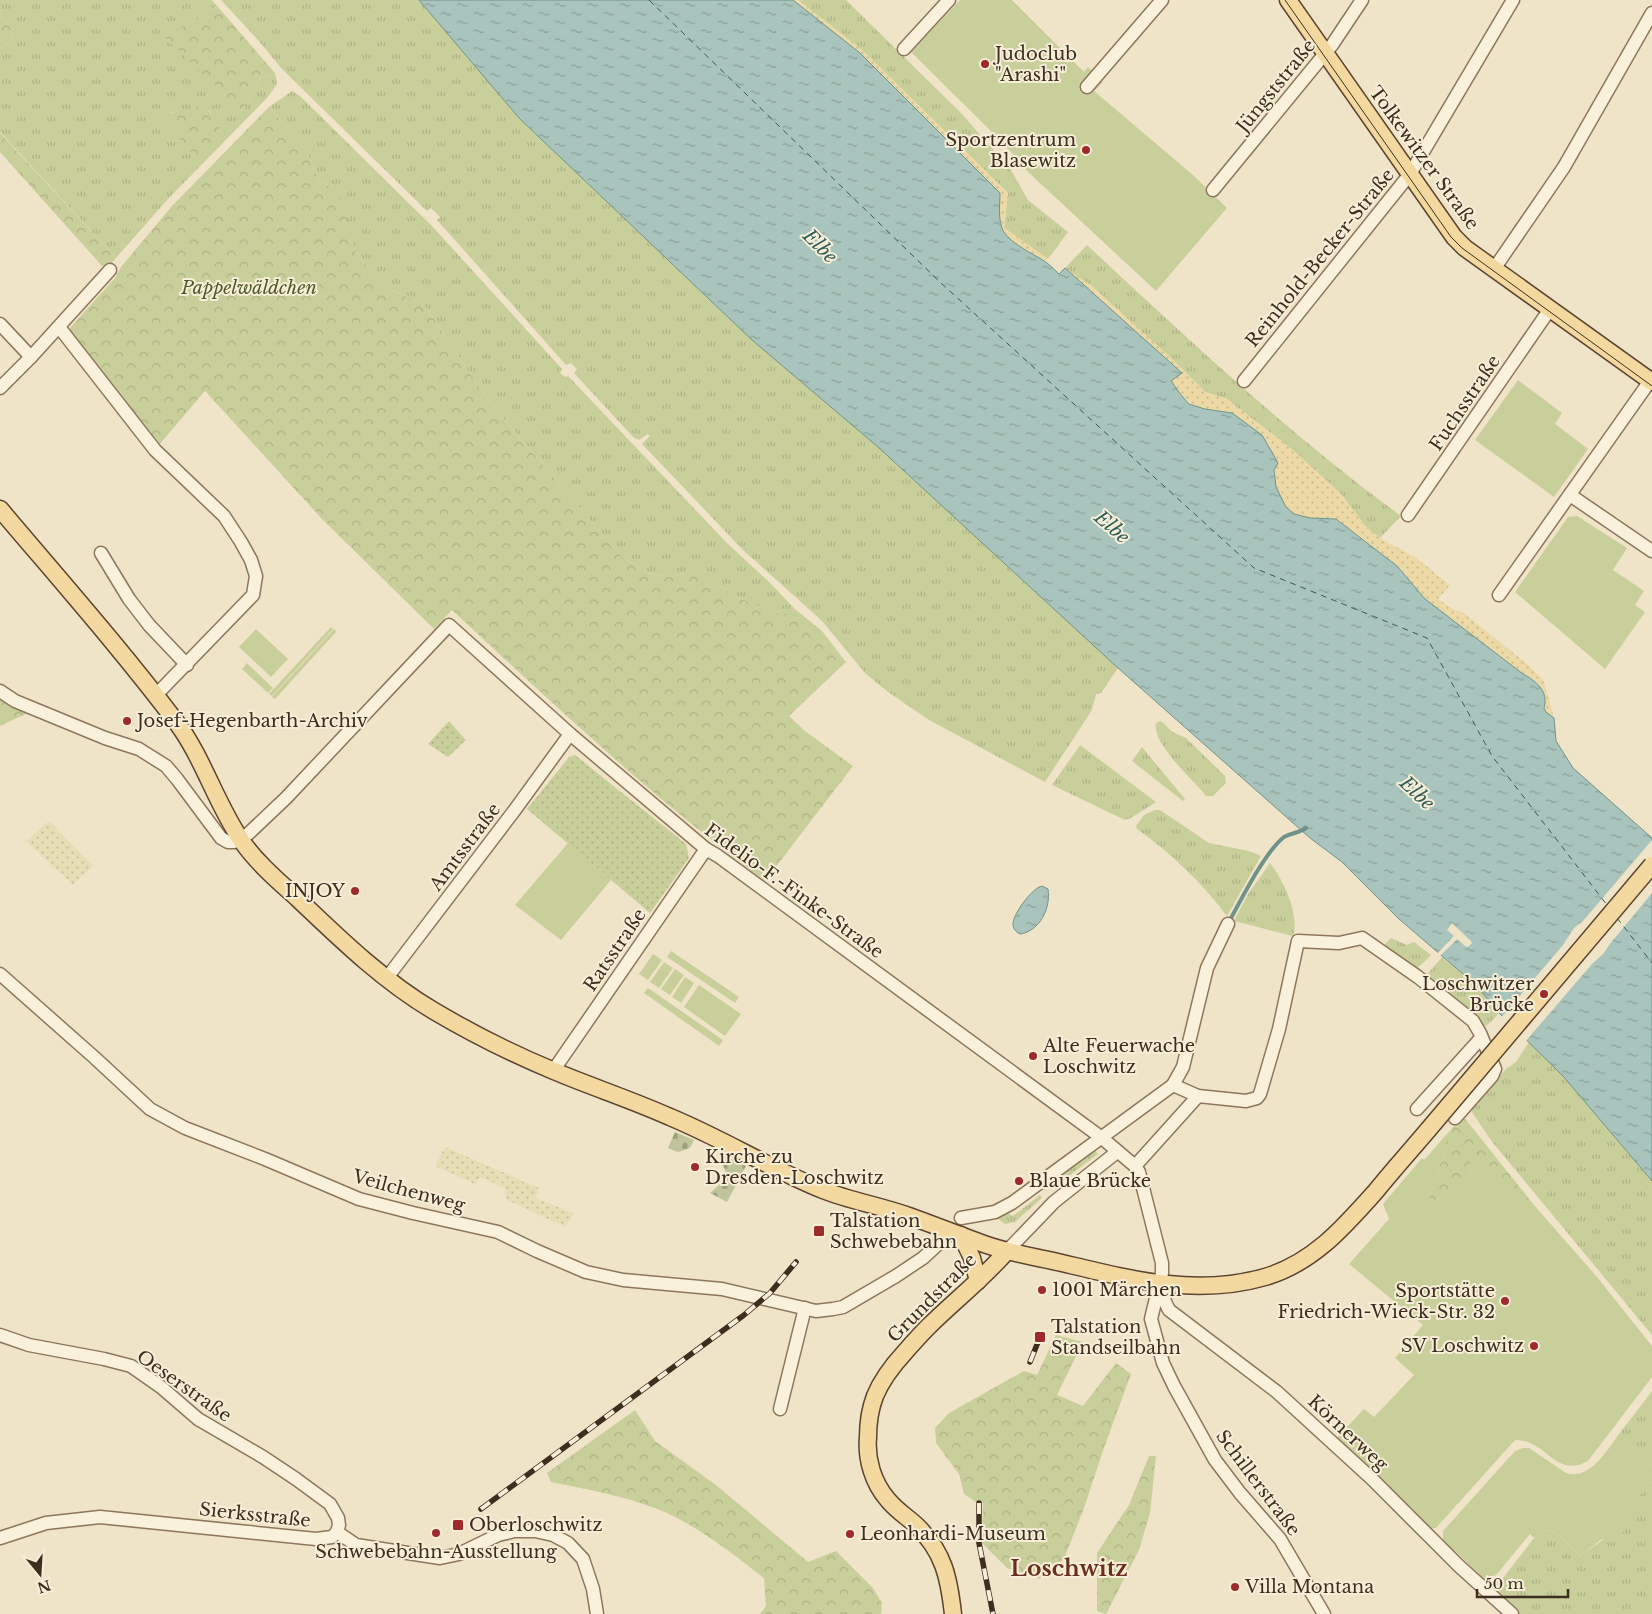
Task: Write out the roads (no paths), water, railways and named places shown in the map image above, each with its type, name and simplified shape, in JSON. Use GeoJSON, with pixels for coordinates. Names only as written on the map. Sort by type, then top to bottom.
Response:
{"type":"FeatureCollection","features":[{"type":"Feature","properties":{"kind":"main road","name":"Tolkewitzer Straße"},"geometry":{"type":"LineString","coordinates":[[1288,0],[1325,54],[1414,168],[1454,237],[1465,248],[1498,263],[1550,309],[1651,380]]}},
{"type":"Feature","properties":{"kind":"main road"},"geometry":{"type":"LineString","coordinates":[[0,510],[180,726],[240,838],[258,860],[292,894],[386,979],[430,1009],[476,1035],[553,1071],[673,1118],[728,1143],[776,1169],[826,1191],[958,1228],[1007,1251],[1130,1279],[1159,1284],[1239,1283],[1274,1274],[1320,1248],[1338,1233],[1428,1130],[1652,865]]}},
{"type":"Feature","properties":{"kind":"main road"},"geometry":{"type":"LineString","coordinates":[[958,1228],[972,1258],[978,1281]]}},
{"type":"Feature","properties":{"kind":"main road","name":"Grundstraße"},"geometry":{"type":"LineString","coordinates":[[953,1614],[947,1576],[936,1549],[929,1538],[916,1525],[890,1503],[880,1490],[872,1472],[868,1452],[869,1421],[874,1398],[880,1385],[898,1360],[927,1327],[978,1281],[1007,1251]]}},
{"type":"Feature","properties":{"kind":"street"},"geometry":{"type":"LineString","coordinates":[[904,49],[949,0]]}},
{"type":"Feature","properties":{"kind":"street"},"geometry":{"type":"LineString","coordinates":[[1087,87],[1162,0]]}},
{"type":"Feature","properties":{"kind":"street","name":"Jüngststraße"},"geometry":{"type":"LineString","coordinates":[[1213,190],[1325,54],[1362,0]]}},
{"type":"Feature","properties":{"kind":"street","name":"Reinhold-Becker-Straße"},"geometry":{"type":"LineString","coordinates":[[1244,381],[1414,168],[1513,0]]}},
{"type":"Feature","properties":{"kind":"street"},"geometry":{"type":"LineString","coordinates":[[1498,263],[1568,160],[1652,12]]}},
{"type":"Feature","properties":{"kind":"street"},"geometry":{"type":"LineString","coordinates":[[0,388],[59,327],[110,270]]}},
{"type":"Feature","properties":{"kind":"street","name":"Fuchsstraße"},"geometry":{"type":"LineString","coordinates":[[1408,516],[1550,309]]}},
{"type":"Feature","properties":{"kind":"street"},"geometry":{"type":"LineString","coordinates":[[0,324],[31,357]]}},
{"type":"Feature","properties":{"kind":"street"},"geometry":{"type":"LineString","coordinates":[[59,327],[155,450],[224,516],[251,560],[256,576],[253,595],[156,696]]}},
{"type":"Feature","properties":{"kind":"street"},"geometry":{"type":"LineString","coordinates":[[1499,595],[1651,380]]}},
{"type":"Feature","properties":{"kind":"street"},"geometry":{"type":"LineString","coordinates":[[1570,495],[1652,551]]}},
{"type":"Feature","properties":{"kind":"street"},"geometry":{"type":"LineString","coordinates":[[101,553],[129,599],[149,625],[187,665]]}},
{"type":"Feature","properties":{"kind":"street","name":"Fidelio-F.-Finke-Straße"},"geometry":{"type":"LineString","coordinates":[[240,838],[248,834],[286,798],[449,625],[570,734],[706,849],[1102,1138],[1135,1166]]}},
{"type":"Feature","properties":{"kind":"street"},"geometry":{"type":"LineString","coordinates":[[0,691],[15,700],[149,755],[166,766],[177,778],[221,838],[228,842],[234,842],[240,838]]}},
{"type":"Feature","properties":{"kind":"street","name":"Amtsstraße"},"geometry":{"type":"LineString","coordinates":[[386,979],[514,812],[570,734]]}},
{"type":"Feature","properties":{"kind":"street","name":"Ratsstraße"},"geometry":{"type":"LineString","coordinates":[[553,1071],[706,849]]}},
{"type":"Feature","properties":{"kind":"street"},"geometry":{"type":"LineString","coordinates":[[958,1228],[1012,1203],[1173,1085],[1184,1067],[1207,968],[1228,924]]}},
{"type":"Feature","properties":{"kind":"street"},"geometry":{"type":"LineString","coordinates":[[1173,1085],[1198,1096],[1246,1101],[1257,1098],[1260,1094],[1279,1029],[1298,941],[1339,942],[1362,938],[1418,977],[1473,1020],[1480,1033],[1495,1069],[1492,1076],[1455,1118]]}},
{"type":"Feature","properties":{"kind":"street","name":"Veilchenweg"},"geometry":{"type":"LineString","coordinates":[[0,974],[150,1109],[185,1128],[265,1159],[359,1199],[498,1232],[537,1252],[586,1272],[623,1280],[722,1289],[816,1310],[833,1309],[844,1307],[923,1258],[958,1228]]}},
{"type":"Feature","properties":{"kind":"street"},"geometry":{"type":"LineString","coordinates":[[1417,1109],[1481,1038]]}},
{"type":"Feature","properties":{"kind":"street"},"geometry":{"type":"LineString","coordinates":[[1135,1166],[1198,1096]]}},
{"type":"Feature","properties":{"kind":"street"},"geometry":{"type":"LineString","coordinates":[[1468,1103],[1470,1116]]}},
{"type":"Feature","properties":{"kind":"street"},"geometry":{"type":"LineString","coordinates":[[1007,1251],[1054,1202],[1118,1152]]}},
{"type":"Feature","properties":{"kind":"street","name":"Schillerstraße"},"geometry":{"type":"LineString","coordinates":[[1135,1166],[1139,1172],[1162,1264],[1162,1273],[1151,1319],[1163,1363],[1215,1460],[1240,1493],[1280,1539],[1324,1614]]}},
{"type":"Feature","properties":{"kind":"street","name":"Körnerweg"},"geometry":{"type":"LineString","coordinates":[[1159,1284],[1169,1310],[1277,1392],[1370,1478],[1459,1566],[1512,1614]]}},
{"type":"Feature","properties":{"kind":"street"},"geometry":{"type":"LineString","coordinates":[[780,1409],[805,1308]]}},
{"type":"Feature","properties":{"kind":"street","name":"Oeserstraße"},"geometry":{"type":"LineString","coordinates":[[0,1335],[29,1345],[131,1366],[161,1387],[198,1419],[263,1457],[330,1504],[338,1518],[337,1532]]}},
{"type":"Feature","properties":{"kind":"street","name":"Sierksstraße"},"geometry":{"type":"LineString","coordinates":[[0,1538],[46,1523],[100,1517],[316,1539],[332,1537],[337,1532]]}},
{"type":"Feature","properties":{"kind":"street"},"geometry":{"type":"LineString","coordinates":[[337,1532],[356,1545],[440,1558],[459,1554],[498,1535],[535,1530],[553,1535],[568,1544],[583,1560],[588,1569],[593,1588],[597,1614]]}},
{"type":"Feature","properties":{"kind":"water","name":"Elbe"},"geometry":{"type":"Polygon","coordinates":[[[419,0],[793,0],[860,53],[1000,193],[1001,224],[1009,238],[1020,247],[1046,262],[1059,274],[1065,268],[1182,373],[1171,381],[1189,404],[1205,409],[1232,413],[1262,435],[1278,463],[1274,470],[1276,487],[1286,507],[1294,514],[1310,518],[1336,519],[1397,566],[1425,599],[1537,683],[1545,696],[1544,708],[1554,718],[1556,741],[1573,768],[1652,838],[1652,1181],[1563,1076],[1499,1013],[1477,986],[1399,919],[1342,862],[1310,838],[1118,668],[878,447],[752,340],[519,118],[419,0]]]}},
{"type":"Feature","properties":{"kind":"water"},"geometry":{"type":"Polygon","coordinates":[[[1042,886],[1048,889],[1046,911],[1033,928],[1020,934],[1013,926],[1016,914],[1028,896],[1042,886]]]}},
{"type":"Feature","properties":{"kind":"waterway"},"geometry":{"type":"LineString","coordinates":[[1230,920],[1269,853],[1284,837],[1306,828]]}},
{"type":"Feature","properties":{"kind":"tram line"},"geometry":{"type":"LineString","coordinates":[[1285,0],[1451,237],[1462,248],[1652,386]]}},
{"type":"Feature","properties":{"kind":"railway"},"geometry":{"type":"LineString","coordinates":[[481,1509],[744,1315],[770,1293],[796,1262]]}},
{"type":"Feature","properties":{"kind":"railway"},"geometry":{"type":"LineString","coordinates":[[1030,1362],[1040,1337]]}},
{"type":"Feature","properties":{"kind":"railway"},"geometry":{"type":"LineString","coordinates":[[979,1503],[979,1543],[993,1614]]}},
{"type":"Feature","properties":{"kind":"place","name":"Judoclub \"Arashi\""},"geometry":{"type":"Point","coordinates":[985,64]}},
{"type":"Feature","properties":{"kind":"place","name":"Sportzentrum Blasewitz"},"geometry":{"type":"Point","coordinates":[1086,150]}},
{"type":"Feature","properties":{"kind":"place","name":"Josef-Hegenbarth-Archiv"},"geometry":{"type":"Point","coordinates":[127,721]}},
{"type":"Feature","properties":{"kind":"place","name":"INJOY"},"geometry":{"type":"Point","coordinates":[355,891]}},
{"type":"Feature","properties":{"kind":"place","name":"Loschwitzer Brücke"},"geometry":{"type":"Point","coordinates":[1544,994]}},
{"type":"Feature","properties":{"kind":"place","name":"Alte Feuerwache Loschwitz"},"geometry":{"type":"Point","coordinates":[1033,1056]}},
{"type":"Feature","properties":{"kind":"place","name":"Kirche zu Dresden-Loschwitz"},"geometry":{"type":"Point","coordinates":[695,1167]}},
{"type":"Feature","properties":{"kind":"place","name":"Blaue Brücke"},"geometry":{"type":"Point","coordinates":[1019,1181]}},
{"type":"Feature","properties":{"kind":"place","name":"Talstation Schwebebahn"},"geometry":{"type":"Point","coordinates":[819,1231]}},
{"type":"Feature","properties":{"kind":"place","name":"1001 Märchen"},"geometry":{"type":"Point","coordinates":[1042,1290]}},
{"type":"Feature","properties":{"kind":"place","name":"Sportstätte Friedrich-Wieck-Str. 32"},"geometry":{"type":"Point","coordinates":[1505,1301]}},
{"type":"Feature","properties":{"kind":"place","name":"Talstation Standseilbahn"},"geometry":{"type":"Point","coordinates":[1040,1337]}},
{"type":"Feature","properties":{"kind":"place","name":"SV Loschwitz"},"geometry":{"type":"Point","coordinates":[1534,1346]}},
{"type":"Feature","properties":{"kind":"place","name":"Oberloschwitz"},"geometry":{"type":"Point","coordinates":[458,1525]}},
{"type":"Feature","properties":{"kind":"place","name":"Schwebebahn-Ausstellung"},"geometry":{"type":"Point","coordinates":[436,1533]}},
{"type":"Feature","properties":{"kind":"place","name":"Leonhardi-Museum"},"geometry":{"type":"Point","coordinates":[850,1534]}},
{"type":"Feature","properties":{"kind":"place","name":"Villa Montana"},"geometry":{"type":"Point","coordinates":[1235,1587]}},
{"type":"Feature","properties":{"kind":"district","name":"Loschwitz"},"geometry":{"type":"Point","coordinates":[1069,1568]}},
{"type":"Feature","properties":{"kind":"park label","name":"Pappelwäldchen"},"geometry":{"type":"Point","coordinates":[249,288]}}]}
